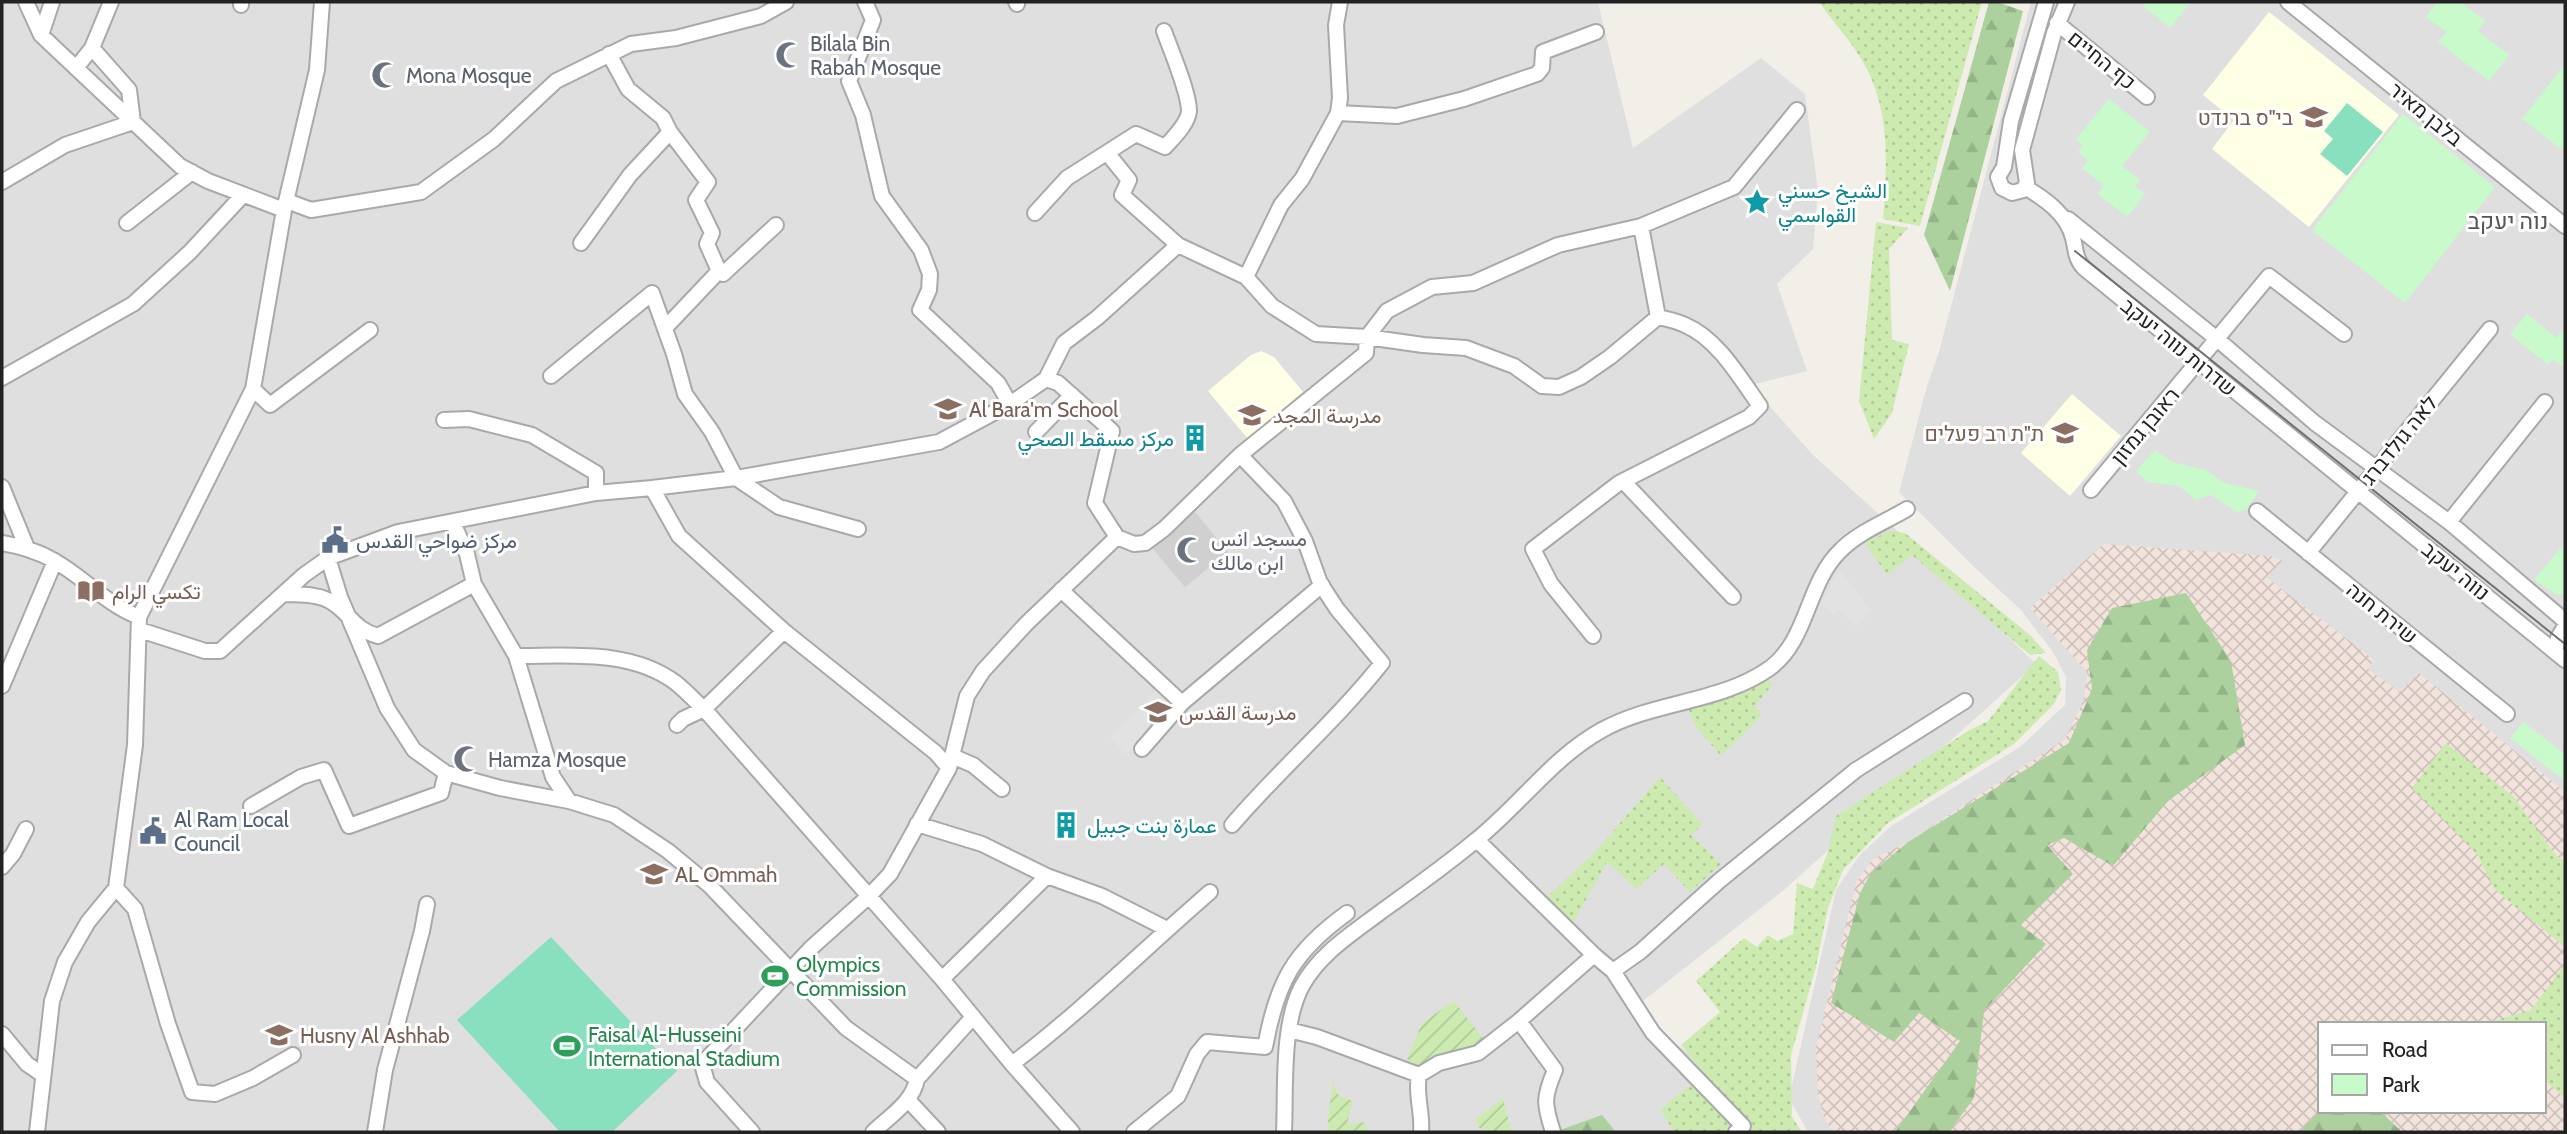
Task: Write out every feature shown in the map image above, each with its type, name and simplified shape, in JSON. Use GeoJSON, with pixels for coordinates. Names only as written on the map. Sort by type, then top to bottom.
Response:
{"type":"FeatureCollection","features":[{"type":"Feature","properties":{"kind":"street"},"geometry":{"type":"LineString","coordinates":[[26,2],[41,35],[180,166],[243,195],[311,210],[421,192],[495,139],[556,81],[631,44],[676,38],[761,16],[786,2]]}},
{"type":"Feature","properties":{"kind":"street"},"geometry":{"type":"LineString","coordinates":[[41,35],[52,2]]}},
{"type":"Feature","properties":{"kind":"street"},"geometry":{"type":"LineString","coordinates":[[76,68],[92,48],[111,2]]}},
{"type":"Feature","properties":{"kind":"street"},"geometry":{"type":"LineString","coordinates":[[37,1130],[52,1001],[65,962],[88,922],[116,888],[135,745],[140,623],[253,390],[286,205],[317,70],[322,2]]}},
{"type":"Feature","properties":{"kind":"street"},"geometry":{"type":"LineString","coordinates":[[865,2],[873,20],[849,81],[863,116],[882,196],[921,250],[930,274],[929,290],[920,310],[998,383],[1010,404]]}},
{"type":"Feature","properties":{"kind":"street"},"geometry":{"type":"LineString","coordinates":[[1247,277],[1281,205],[1302,179],[1338,113],[1340,98],[1336,25],[1340,2]]}},
{"type":"Feature","properties":{"kind":"street"},"geometry":{"type":"LineString","coordinates":[[2046,2],[2011,121],[2004,167],[1998,177],[2001,188],[2012,193],[2025,187],[2028,179],[2021,157],[2023,143],[2057,23],[2067,2]]}},
{"type":"Feature","properties":{"kind":"street","name":"בלבן מאיר"},"geometry":{"type":"LineString","coordinates":[[2288,2],[2565,226]]}},
{"type":"Feature","properties":{"kind":"street","name":"כף החיים"},"geometry":{"type":"LineString","coordinates":[[2057,23],[2147,97]]}},
{"type":"Feature","properties":{"kind":"street"},"geometry":{"type":"LineString","coordinates":[[1035,213],[1067,178],[1136,134],[1165,147],[1179,131],[1189,113],[1164,31]]}},
{"type":"Feature","properties":{"kind":"street"},"geometry":{"type":"LineString","coordinates":[[1338,113],[1397,116],[1464,99],[1537,74],[1542,68],[1543,52],[1596,32]]}},
{"type":"Feature","properties":{"kind":"street"},"geometry":{"type":"LineString","coordinates":[[92,48],[129,90],[133,122]]}},
{"type":"Feature","properties":{"kind":"street"},"geometry":{"type":"LineString","coordinates":[[609,54],[628,89],[663,118],[670,132],[708,182],[696,200],[712,233],[707,244],[719,271],[723,274],[776,225]]}},
{"type":"Feature","properties":{"kind":"street"},"geometry":{"type":"LineString","coordinates":[[1046,379],[1058,383],[1112,431],[1095,503],[1116,537],[1134,544],[1145,543],[1164,529],[1240,455],[1366,353],[1367,337],[1387,311],[1432,287],[1473,283],[1558,245],[1641,226],[1734,187],[1797,110]]}},
{"type":"Feature","properties":{"kind":"street"},"geometry":{"type":"LineString","coordinates":[[2,181],[65,145],[133,122]]}},
{"type":"Feature","properties":{"kind":"street"},"geometry":{"type":"LineString","coordinates":[[581,243],[630,175],[670,132]]}},
{"type":"Feature","properties":{"kind":"street"},"geometry":{"type":"LineString","coordinates":[[1108,153],[1129,180],[1122,195],[1178,245],[1247,277],[1272,306],[1316,334],[1466,348],[1514,366],[1542,386],[1559,387],[1581,377],[1610,357],[1658,317]]}},
{"type":"Feature","properties":{"kind":"street"},"geometry":{"type":"LineString","coordinates":[[2004,167],[2012,163],[2024,168]]}},
{"type":"Feature","properties":{"kind":"street"},"geometry":{"type":"LineString","coordinates":[[127,223],[192,172]]}},
{"type":"Feature","properties":{"kind":"street","name":"שדרות נווה יעקב"},"geometry":{"type":"LineString","coordinates":[[2025,187],[2060,213],[2070,228],[2080,264],[2357,491]]}},
{"type":"Feature","properties":{"kind":"street"},"geometry":{"type":"LineString","coordinates":[[2,378],[133,304],[190,252],[243,195]]}},
{"type":"Feature","properties":{"kind":"street"},"geometry":{"type":"LineString","coordinates":[[2060,213],[2217,339]]}},
{"type":"Feature","properties":{"kind":"street"},"geometry":{"type":"LineString","coordinates":[[1641,226],[1658,317]]}},
{"type":"Feature","properties":{"kind":"street"},"geometry":{"type":"LineString","coordinates":[[2,543],[27,548],[55,561],[140,623],[205,652],[220,651],[304,575],[328,558],[398,532],[596,492],[736,478],[939,442],[1010,404],[1046,379],[1064,343],[1178,245]]}},
{"type":"Feature","properties":{"kind":"street"},"geometry":{"type":"LineString","coordinates":[[665,328],[719,271]]}},
{"type":"Feature","properties":{"kind":"street","name":"ראובן גמזון"},"geometry":{"type":"LineString","coordinates":[[2091,490],[2269,276],[2344,334]]}},
{"type":"Feature","properties":{"kind":"street"},"geometry":{"type":"LineString","coordinates":[[551,376],[652,293],[685,394],[712,432],[736,478],[779,507],[858,528]]}},
{"type":"Feature","properties":{"kind":"street"},"geometry":{"type":"LineString","coordinates":[[1592,636],[1551,584],[1533,549],[1623,481],[1749,417],[1760,406],[1732,366],[1704,336],[1686,325],[1658,317]]}},
{"type":"Feature","properties":{"kind":"street","name":"לאה גולדברג"},"geometry":{"type":"LineString","coordinates":[[2308,553],[2490,328]]}},
{"type":"Feature","properties":{"kind":"street"},"geometry":{"type":"LineString","coordinates":[[253,390],[270,405],[370,330]]}},
{"type":"Feature","properties":{"kind":"street","name":"שדרות נווה יעקב"},"geometry":{"type":"LineString","coordinates":[[2217,339],[2315,423],[2376,467]]}},
{"type":"Feature","properties":{"kind":"street"},"geometry":{"type":"LineString","coordinates":[[1036,432],[1072,396]]}},
{"type":"Feature","properties":{"kind":"street"},"geometry":{"type":"LineString","coordinates":[[2545,402],[2449,522],[2565,621]]}},
{"type":"Feature","properties":{"kind":"street"},"geometry":{"type":"LineString","coordinates":[[444,421],[469,419],[532,435],[596,473],[596,492]]}},
{"type":"Feature","properties":{"kind":"street"},"geometry":{"type":"LineString","coordinates":[[1232,825],[1259,794],[1350,703],[1382,663],[1336,609],[1322,585],[1305,541],[1284,501],[1240,455]]}},
{"type":"Feature","properties":{"kind":"street","name":"נווה יעקב"},"geometry":{"type":"LineString","coordinates":[[2376,467],[2449,522]]}},
{"type":"Feature","properties":{"kind":"street"},"geometry":{"type":"LineString","coordinates":[[1623,481],[1732,597]]}},
{"type":"Feature","properties":{"kind":"street"},"geometry":{"type":"LineString","coordinates":[[2,487],[27,548]]}},
{"type":"Feature","properties":{"kind":"street"},"geometry":{"type":"LineString","coordinates":[[652,488],[679,536],[784,631],[936,753],[950,762],[973,765],[1002,789]]}},
{"type":"Feature","properties":{"kind":"street","name":"נווה יעקב"},"geometry":{"type":"LineString","coordinates":[[2357,491],[2562,653]]}},
{"type":"Feature","properties":{"kind":"street"},"geometry":{"type":"LineString","coordinates":[[1284,1132],[1289,1030],[1302,986],[1328,954],[1477,840],[1536,783],[1600,731],[1623,720],[1755,679],[1775,664],[1791,646],[1828,566],[1840,551],[1907,509]]}},
{"type":"Feature","properties":{"kind":"street","name":"שירת חנה"},"geometry":{"type":"LineString","coordinates":[[2257,511],[2507,714]]}},
{"type":"Feature","properties":{"kind":"street"},"geometry":{"type":"LineString","coordinates":[[453,523],[467,554],[474,583],[516,656],[553,777],[569,801]]}},
{"type":"Feature","properties":{"kind":"street"},"geometry":{"type":"LineString","coordinates":[[752,1132],[707,1082],[702,1064],[811,948],[869,897],[890,874],[950,762],[967,696],[983,671],[1026,624],[1116,537]]}},
{"type":"Feature","properties":{"kind":"street"},"geometry":{"type":"LineString","coordinates":[[328,558],[387,708],[414,750],[446,773],[500,788],[569,801],[614,815],[668,851],[709,885],[846,1028],[917,1079]]}},
{"type":"Feature","properties":{"kind":"street"},"geometry":{"type":"LineString","coordinates":[[2,686],[55,561]]}},
{"type":"Feature","properties":{"kind":"street"},"geometry":{"type":"LineString","coordinates":[[283,594],[313,595],[332,601],[351,621],[367,633],[378,636],[474,583]]}},
{"type":"Feature","properties":{"kind":"street"},"geometry":{"type":"LineString","coordinates":[[1142,749],[1182,703],[1322,585]]}},
{"type":"Feature","properties":{"kind":"street"},"geometry":{"type":"LineString","coordinates":[[1061,590],[1182,703]]}},
{"type":"Feature","properties":{"kind":"street"},"geometry":{"type":"LineString","coordinates":[[2562,653],[2558,638],[2565,626]]}},
{"type":"Feature","properties":{"kind":"street"},"geometry":{"type":"LineString","coordinates":[[677,725],[683,719],[704,709],[784,631]]}},
{"type":"Feature","properties":{"kind":"street"},"geometry":{"type":"LineString","coordinates":[[516,656],[593,655],[642,665],[675,682],[704,709],[942,979],[1072,1132]]}},
{"type":"Feature","properties":{"kind":"street"},"geometry":{"type":"LineString","coordinates":[[1613,971],[1856,770],[1965,701]]}},
{"type":"Feature","properties":{"kind":"street"},"geometry":{"type":"LineString","coordinates":[[251,806],[301,778],[324,770],[349,826],[441,793],[446,773]]}},
{"type":"Feature","properties":{"kind":"street"},"geometry":{"type":"LineString","coordinates":[[917,824],[982,844],[1047,876],[1120,904],[1167,929]]}},
{"type":"Feature","properties":{"kind":"street"},"geometry":{"type":"LineString","coordinates":[[2,867],[13,854],[26,829]]}},
{"type":"Feature","properties":{"kind":"street"},"geometry":{"type":"LineString","coordinates":[[1477,840],[1613,971],[1653,1033],[1743,1126],[1736,1132]]}},
{"type":"Feature","properties":{"kind":"street"},"geometry":{"type":"LineString","coordinates":[[942,979],[1047,876]]}},
{"type":"Feature","properties":{"kind":"street"},"geometry":{"type":"LineString","coordinates":[[116,888],[135,909],[168,1024],[192,1092],[215,1094],[253,1078],[293,1055]]}},
{"type":"Feature","properties":{"kind":"street"},"geometry":{"type":"LineString","coordinates":[[1013,1064],[1056,1031],[1210,892]]}},
{"type":"Feature","properties":{"kind":"street"},"geometry":{"type":"LineString","coordinates":[[375,1132],[384,1070],[427,904]]}},
{"type":"Feature","properties":{"kind":"street"},"geometry":{"type":"LineString","coordinates":[[1135,1132],[1178,1096],[1197,1054],[1207,1042],[1265,1047],[1274,1003],[1292,967],[1307,946],[1347,913]]}},
{"type":"Feature","properties":{"kind":"street"},"geometry":{"type":"LineString","coordinates":[[1421,1132],[1422,1119],[1417,1086],[1419,1075],[1439,1063],[1478,1053],[1594,955]]}},
{"type":"Feature","properties":{"kind":"street"},"geometry":{"type":"LineString","coordinates":[[873,1132],[915,1092],[917,1079],[973,1017]]}},
{"type":"Feature","properties":{"kind":"street"},"geometry":{"type":"LineString","coordinates":[[1519,1021],[1555,1070],[1545,1093],[1545,1107],[1553,1132]]}},
{"type":"Feature","properties":{"kind":"street"},"geometry":{"type":"LineString","coordinates":[[1289,1030],[1317,1037],[1419,1075]]}},
{"type":"Feature","properties":{"kind":"street"},"geometry":{"type":"LineString","coordinates":[[2,1034],[27,1064],[43,1075]]}},
{"type":"Feature","properties":{"kind":"street"},"geometry":{"type":"LineString","coordinates":[[908,1100],[938,1132]]}},
{"type":"Feature","properties":{"kind":"shaded area"},"geometry":{"type":"Polygon","coordinates":[[[2,2],[1598,2],[1633,148],[1761,58],[1805,94],[1818,190],[1813,249],[1777,284],[1807,371],[1751,385],[1812,454],[1900,533],[2036,664],[1785,889],[1643,1001],[1663,1035],[1743,1091],[1770,1132],[2,1132],[2,2]]]}},
{"type":"Feature","properties":{"kind":"shaded area"},"geometry":{"type":"Polygon","coordinates":[[[2031,2],[2565,2],[2565,1132],[1808,1132],[1789,1098],[1836,890],[1859,856],[1891,826],[2020,747],[2065,705],[2066,677],[2053,652],[2021,610],[1899,492],[1927,386],[1939,352],[2031,2]]]}},
{"type":"Feature","properties":{"kind":"shaded area","name":"בי\"ס ברנדט"},"geometry":{"type":"Polygon","coordinates":[[[2269,12],[2399,115],[2309,227],[2212,149],[2234,120],[2203,95],[2269,12]]]}},
{"type":"Feature","properties":{"kind":"shaded area","name":"مدرسة المجد"},"geometry":{"type":"Polygon","coordinates":[[[1261,351],[1274,357],[1303,392],[1248,439],[1208,391],[1251,355],[1261,351]]]}},
{"type":"Feature","properties":{"kind":"shaded area"},"geometry":{"type":"Polygon","coordinates":[[[2072,394],[2121,436],[2070,496],[2021,453],[2072,394]]]}},
{"type":"Feature","properties":{"kind":"shaded area","name":"مسجد انس ابن مالك"},"geometry":{"type":"Polygon","coordinates":[[[1195,512],[1228,552],[1185,587],[1152,548],[1195,512]]]}},
{"type":"Feature","properties":{"kind":"shaded area"},"geometry":{"type":"Polygon","coordinates":[[[2104,544],[2270,556],[2283,561],[2266,577],[2374,660],[2368,669],[2399,692],[2419,673],[2565,792],[2565,1132],[1833,1132],[1824,1117],[1818,1095],[1816,1048],[1856,883],[1872,860],[1908,842],[2065,739],[2084,700],[2087,672],[2030,608],[2104,544]]]}},
{"type":"Feature","properties":{"kind":"shaded area"},"geometry":{"type":"Polygon","coordinates":[[[1839,570],[1872,611],[1856,626],[1839,609],[1834,614],[1821,604],[1839,570]]]}},
{"type":"Feature","properties":{"kind":"shaded area"},"geometry":{"type":"Polygon","coordinates":[[[1157,690],[1175,703],[1126,755],[1110,737],[1157,690]]]}},
{"type":"Feature","properties":{"kind":"green space"},"geometry":{"type":"Polygon","coordinates":[[[1819,2],[1982,2],[1920,226],[1883,219],[1886,159],[1879,99],[1863,62],[1819,2]]]}},
{"type":"Feature","properties":{"kind":"green space"},"geometry":{"type":"Polygon","coordinates":[[[1989,2],[2023,11],[1950,291],[1924,235],[1989,2]]]}},
{"type":"Feature","properties":{"kind":"green space"},"geometry":{"type":"Polygon","coordinates":[[[2146,2],[2191,2],[2170,28],[2143,6],[2146,2]]]}},
{"type":"Feature","properties":{"kind":"green space"},"geometry":{"type":"Polygon","coordinates":[[[2437,2],[2460,2],[2485,21],[2478,31],[2509,55],[2489,81],[2438,42],[2446,32],[2426,17],[2437,2]]]}},
{"type":"Feature","properties":{"kind":"green space"},"geometry":{"type":"Polygon","coordinates":[[[2565,64],[2565,144],[2561,149],[2522,119],[2565,64]]]}},
{"type":"Feature","properties":{"kind":"green space"},"geometry":{"type":"Polygon","coordinates":[[[2109,99],[2150,132],[2122,166],[2140,180],[2135,186],[2145,194],[2127,217],[2098,194],[2104,186],[2082,168],[2088,161],[2078,152],[2083,145],[2076,139],[2109,99]]]}},
{"type":"Feature","properties":{"kind":"green space"},"geometry":{"type":"Polygon","coordinates":[[[2347,103],[2383,132],[2347,176],[2320,154],[2333,139],[2324,131],[2347,103]]]}},
{"type":"Feature","properties":{"kind":"green space"},"geometry":{"type":"Polygon","coordinates":[[[2403,114],[2495,187],[2405,303],[2312,230],[2403,114]]]}},
{"type":"Feature","properties":{"kind":"green space"},"geometry":{"type":"Polygon","coordinates":[[[1876,222],[1908,228],[1889,249],[1892,340],[1909,344],[1892,413],[1874,439],[1859,401],[1876,222]]]}},
{"type":"Feature","properties":{"kind":"green space"},"geometry":{"type":"Polygon","coordinates":[[[2527,314],[2557,338],[2565,328],[2565,368],[2553,359],[2548,365],[2510,334],[2527,314]]]}},
{"type":"Feature","properties":{"kind":"green space"},"geometry":{"type":"Polygon","coordinates":[[[2155,450],[2172,462],[2206,470],[2224,483],[2259,491],[2246,510],[2237,512],[2211,495],[2196,500],[2179,486],[2148,482],[2136,471],[2155,450]]]}},
{"type":"Feature","properties":{"kind":"green space"},"geometry":{"type":"Polygon","coordinates":[[[1889,531],[1905,533],[2030,635],[2046,653],[2030,655],[1912,555],[1887,575],[1865,543],[1889,531]]]}},
{"type":"Feature","properties":{"kind":"green space"},"geometry":{"type":"Polygon","coordinates":[[[2565,543],[2565,595],[2556,594],[2534,580],[2565,543]]]}},
{"type":"Feature","properties":{"kind":"green space"},"geometry":{"type":"Polygon","coordinates":[[[2186,593],[2231,661],[2245,745],[2168,801],[2113,866],[2064,838],[2047,845],[2073,874],[2021,925],[2046,944],[1984,1011],[1974,1098],[1949,1132],[1895,1132],[1960,1041],[1919,1013],[1894,1042],[1831,1003],[1860,893],[1871,873],[1908,842],[2069,743],[2092,689],[2087,650],[2112,608],[2186,593]]]}},
{"type":"Feature","properties":{"kind":"green space"},"geometry":{"type":"Polygon","coordinates":[[[2039,656],[2058,672],[2061,690],[2054,704],[2014,744],[1888,823],[1843,870],[1828,908],[1816,967],[1791,1055],[1792,1117],[1802,1132],[1674,1132],[1660,1109],[1705,1074],[1681,1045],[1720,1012],[1696,981],[1744,938],[1757,947],[1768,935],[1777,941],[1793,934],[1797,883],[1813,889],[1829,849],[1836,816],[1968,731],[1988,721],[2039,656]]]}},
{"type":"Feature","properties":{"kind":"green space"},"geometry":{"type":"Polygon","coordinates":[[[1767,678],[1773,684],[1755,706],[1762,715],[1721,756],[1696,727],[1688,709],[1734,696],[1767,678]]]}},
{"type":"Feature","properties":{"kind":"green space"},"geometry":{"type":"Polygon","coordinates":[[[2523,722],[2565,754],[2565,781],[2510,738],[2523,722]]]}},
{"type":"Feature","properties":{"kind":"green space"},"geometry":{"type":"Polygon","coordinates":[[[2446,743],[2514,797],[2554,853],[2565,862],[2565,947],[2495,890],[2477,854],[2412,788],[2446,743]]]}},
{"type":"Feature","properties":{"kind":"green space"},"geometry":{"type":"Polygon","coordinates":[[[1660,777],[1702,824],[1691,835],[1721,864],[1690,892],[1664,864],[1636,889],[1607,862],[1573,923],[1546,898],[1596,851],[1660,777]]]}},
{"type":"Feature","properties":{"kind":"green space","name":"Faisal Al-Husseini International Stadium"},"geometry":{"type":"Polygon","coordinates":[[[551,937],[677,1071],[612,1132],[560,1132],[457,1020],[551,937]]]}},
{"type":"Feature","properties":{"kind":"green space"},"geometry":{"type":"Polygon","coordinates":[[[2565,964],[2565,1098],[2546,1082],[2546,1022],[2490,1022],[2531,1010],[2565,964]]]}},
{"type":"Feature","properties":{"kind":"green space"},"geometry":{"type":"Polygon","coordinates":[[[1454,1001],[1486,1042],[1419,1067],[1407,1059],[1422,1023],[1454,1001]]]}},
{"type":"Feature","properties":{"kind":"green space"},"geometry":{"type":"Polygon","coordinates":[[[1333,1082],[1339,1096],[1353,1101],[1347,1124],[1365,1122],[1368,1132],[1329,1132],[1328,1117],[1333,1082]]]}},
{"type":"Feature","properties":{"kind":"green space"},"geometry":{"type":"Polygon","coordinates":[[[1503,1099],[1512,1132],[1487,1132],[1486,1129],[1479,1128],[1475,1119],[1503,1099]]]}},
{"type":"Feature","properties":{"kind":"green space"},"geometry":{"type":"Polygon","coordinates":[[[2318,1113],[2382,1113],[2402,1132],[2299,1132],[2318,1113]]]}},
{"type":"Feature","properties":{"kind":"green space"},"geometry":{"type":"Polygon","coordinates":[[[1602,1115],[1616,1132],[1557,1131],[1602,1115]]]}},
{"type":"Feature","properties":{"kind":"tram line"},"geometry":{"type":"LineString","coordinates":[[2075,251],[2565,644]]}},
{"type":"Feature","properties":{"kind":"place","name":"Bilala Bin Rabah Mosque"},"geometry":{"type":"Point","coordinates":[789,55]}},
{"type":"Feature","properties":{"kind":"place","name":"Mona Mosque"},"geometry":{"type":"Point","coordinates":[385,75]}},
{"type":"Feature","properties":{"kind":"place","name":"בי\"ס ברנדט"},"geometry":{"type":"Point","coordinates":[2314,117]}},
{"type":"Feature","properties":{"kind":"place","name":"الشيخ حسني القواسمي"},"geometry":{"type":"Point","coordinates":[1757,202]}},
{"type":"Feature","properties":{"kind":"place","name":"Al Bara'm School"},"geometry":{"type":"Point","coordinates":[948,409]}},
{"type":"Feature","properties":{"kind":"place","name":"مدرسة المجد"},"geometry":{"type":"Point","coordinates":[1252,415]}},
{"type":"Feature","properties":{"kind":"place","name":"ת\"ת רב פעלים"},"geometry":{"type":"Point","coordinates":[2065,433]}},
{"type":"Feature","properties":{"kind":"place","name":"مركز مسقط الصحي"},"geometry":{"type":"Point","coordinates":[1195,438]}},
{"type":"Feature","properties":{"kind":"place","name":"مركز ضواحي القدس"},"geometry":{"type":"Point","coordinates":[335,540]}},
{"type":"Feature","properties":{"kind":"place","name":"مسجد انس ابن مالك"},"geometry":{"type":"Point","coordinates":[1190,550]}},
{"type":"Feature","properties":{"kind":"place","name":"تكسي الرام"},"geometry":{"type":"Point","coordinates":[91,591]}},
{"type":"Feature","properties":{"kind":"place","name":"مدرسة القدس"},"geometry":{"type":"Point","coordinates":[1158,712]}},
{"type":"Feature","properties":{"kind":"place","name":"Hamza Mosque"},"geometry":{"type":"Point","coordinates":[467,759]}},
{"type":"Feature","properties":{"kind":"place","name":"عمارة بنت جبيل"},"geometry":{"type":"Point","coordinates":[1066,825]}},
{"type":"Feature","properties":{"kind":"place","name":"Al Ram Local Council"},"geometry":{"type":"Point","coordinates":[153,831]}},
{"type":"Feature","properties":{"kind":"place","name":"AL Ommah"},"geometry":{"type":"Point","coordinates":[654,874]}},
{"type":"Feature","properties":{"kind":"place","name":"Olympics Commission"},"geometry":{"type":"Point","coordinates":[775,976]}},
{"type":"Feature","properties":{"kind":"place","name":"Husny Al Ashhab"},"geometry":{"type":"Point","coordinates":[279,1035]}},
{"type":"Feature","properties":{"kind":"place","name":"Faisal Al-Husseini International Stadium"},"geometry":{"type":"Point","coordinates":[567,1046]}},
{"type":"Feature","properties":{"kind":"district","name":"נוה יעקב"},"geometry":{"type":"Point","coordinates":[2508,221]}}]}
